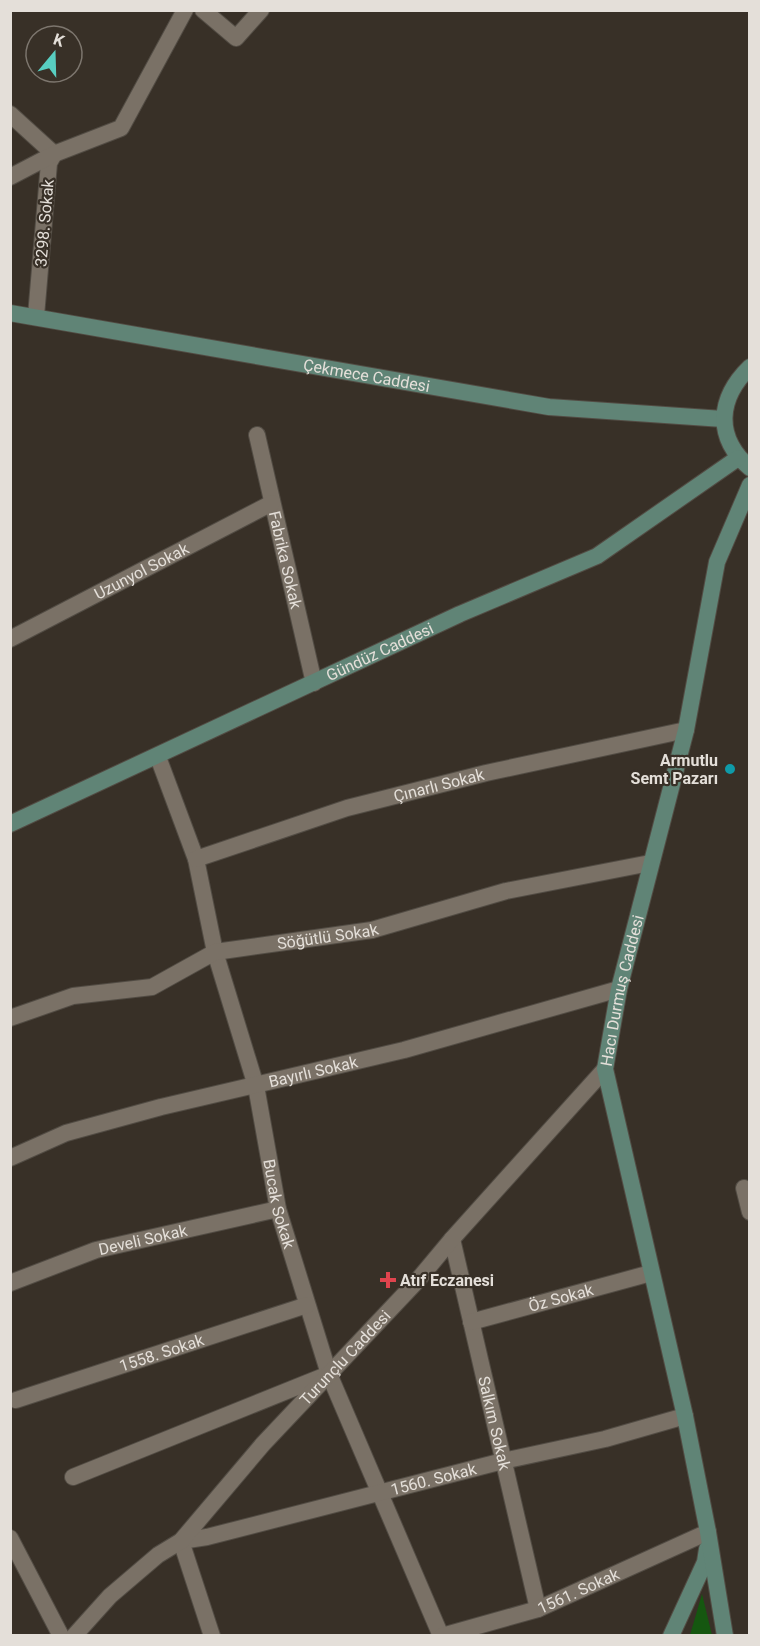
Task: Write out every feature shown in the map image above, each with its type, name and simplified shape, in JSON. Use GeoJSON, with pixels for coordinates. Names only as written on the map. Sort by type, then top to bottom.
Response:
{"type":"FeatureCollection","features":[{"type":"Feature","properties":{"kind":"main road","name":"Çekmece Caddesi"},"geometry":{"type":"LineString","coordinates":[[10,313],[549,407],[723,419]]}},
{"type":"Feature","properties":{"kind":"main road"},"geometry":{"type":"LineString","coordinates":[[723,419],[726,399],[750,351]]}},
{"type":"Feature","properties":{"kind":"main road"},"geometry":{"type":"LineString","coordinates":[[735,381],[750,367]]}},
{"type":"Feature","properties":{"kind":"main road","name":"Gündüz Caddesi"},"geometry":{"type":"LineString","coordinates":[[10,824],[158,757],[460,614],[597,556],[744,463],[727,436],[723,419]]}},
{"type":"Feature","properties":{"kind":"main road","name":"Hacı Durmuş Caddesi"},"geometry":{"type":"LineString","coordinates":[[725,1635],[685,1416],[605,1069],[619,988],[686,730],[717,561],[750,485]]}},
{"type":"Feature","properties":{"kind":"main road","name":"Hacı Durmuş Caddesi"},"geometry":{"type":"LineString","coordinates":[[671,1635],[705,1562],[708,1534]]}},
{"type":"Feature","properties":{"kind":"street"},"geometry":{"type":"LineString","coordinates":[[10,177],[54,154],[121,128],[185,10]]}},
{"type":"Feature","properties":{"kind":"street"},"geometry":{"type":"LineString","coordinates":[[203,10],[236,38],[261,10]]}},
{"type":"Feature","properties":{"kind":"street"},"geometry":{"type":"LineString","coordinates":[[10,114],[54,154]]}},
{"type":"Feature","properties":{"kind":"street","name":"3298. Sokak"},"geometry":{"type":"LineString","coordinates":[[36,316],[49,164],[54,154]]}},
{"type":"Feature","properties":{"kind":"street","name":"Fabrika Sokak"},"geometry":{"type":"LineString","coordinates":[[257,435],[314,683]]}},
{"type":"Feature","properties":{"kind":"street","name":"Uzunyol Sokak"},"geometry":{"type":"LineString","coordinates":[[10,639],[272,503]]}},
{"type":"Feature","properties":{"kind":"street","name":"Çınarlı Sokak"},"geometry":{"type":"LineString","coordinates":[[196,859],[347,808],[486,773],[686,730]]}},
{"type":"Feature","properties":{"kind":"street","name":"Bucak Sokak"},"geometry":{"type":"LineString","coordinates":[[158,757],[196,859],[215,952],[256,1086],[278,1209],[329,1374],[442,1635]]}},
{"type":"Feature","properties":{"kind":"street","name":"Söğütlü Sokak"},"geometry":{"type":"LineString","coordinates":[[10,1018],[73,996],[152,987],[215,952],[372,930],[506,891],[650,863]]}},
{"type":"Feature","properties":{"kind":"street","name":"Bayırlı Sokak"},"geometry":{"type":"LineString","coordinates":[[10,1158],[66,1133],[404,1050],[619,988]]}},
{"type":"Feature","properties":{"kind":"street","name":"Turunçlu Caddesi"},"geometry":{"type":"LineString","coordinates":[[74,1635],[110,1596],[158,1555],[181,1541],[263,1444],[417,1281],[605,1069]]}},
{"type":"Feature","properties":{"kind":"street"},"geometry":{"type":"LineString","coordinates":[[744,1188],[750,1212]]}},
{"type":"Feature","properties":{"kind":"street","name":"Develi Sokak"},"geometry":{"type":"LineString","coordinates":[[10,1283],[96,1250],[278,1209]]}},
{"type":"Feature","properties":{"kind":"street","name":"Salkım Sokak"},"geometry":{"type":"LineString","coordinates":[[452,1239],[538,1609]]}},
{"type":"Feature","properties":{"kind":"street","name":"Öz Sokak"},"geometry":{"type":"LineString","coordinates":[[471,1322],[651,1273]]}},
{"type":"Feature","properties":{"kind":"street","name":"1558. Sokak"},"geometry":{"type":"LineString","coordinates":[[16,1400],[307,1305]]}},
{"type":"Feature","properties":{"kind":"street"},"geometry":{"type":"LineString","coordinates":[[73,1477],[329,1374]]}},
{"type":"Feature","properties":{"kind":"street","name":"1560. Sokak"},"geometry":{"type":"LineString","coordinates":[[181,1541],[380,1494],[503,1461],[606,1439],[685,1416]]}},
{"type":"Feature","properties":{"kind":"street","name":"1561. Sokak"},"geometry":{"type":"LineString","coordinates":[[442,1635],[538,1609],[708,1534]]}},
{"type":"Feature","properties":{"kind":"street"},"geometry":{"type":"LineString","coordinates":[[10,1538],[60,1635]]}},
{"type":"Feature","properties":{"kind":"street"},"geometry":{"type":"LineString","coordinates":[[181,1541],[212,1635]]}},
{"type":"Feature","properties":{"kind":"green space"},"geometry":{"type":"Polygon","coordinates":[[[702,1594],[712,1635],[690,1635],[702,1594]]]}},
{"type":"Feature","properties":{"kind":"place","name":"Armutlu Semt Pazarı"},"geometry":{"type":"Point","coordinates":[730,769]}},
{"type":"Feature","properties":{"kind":"place","name":"Atıf Eczanesi"},"geometry":{"type":"Point","coordinates":[388,1280]}}]}
